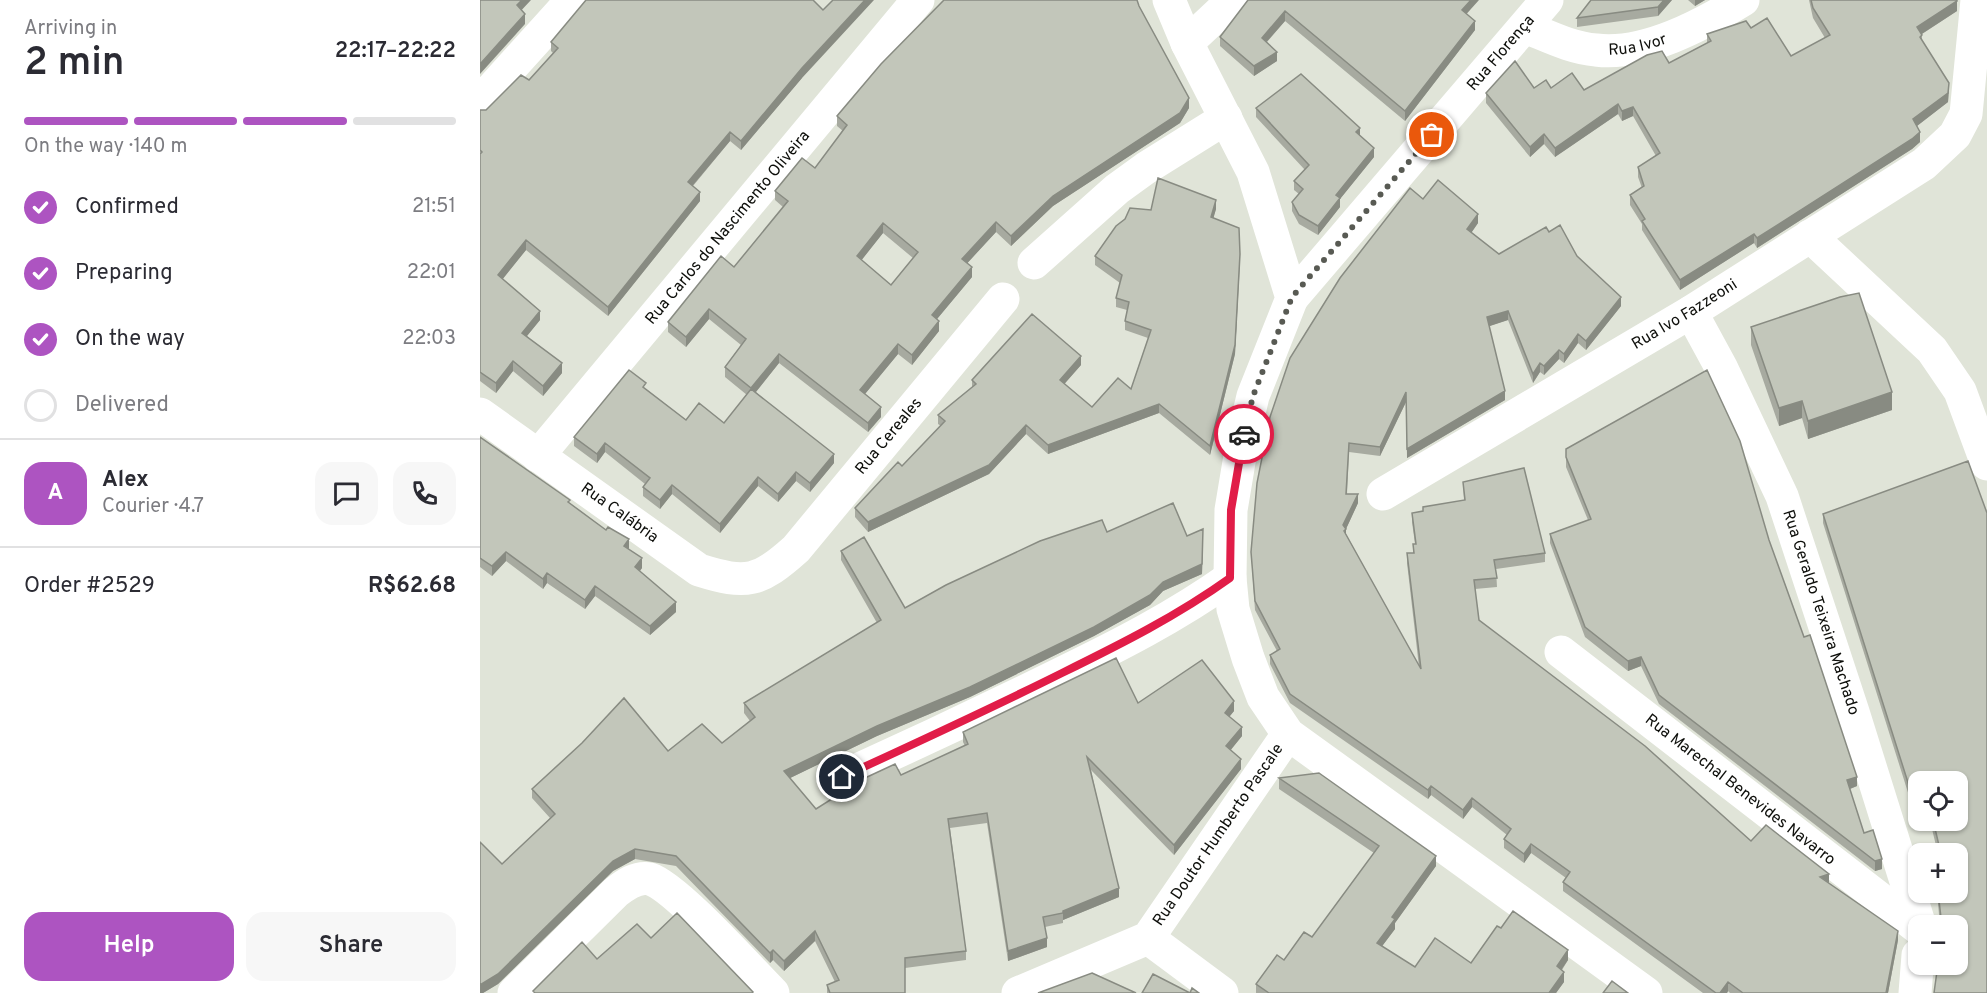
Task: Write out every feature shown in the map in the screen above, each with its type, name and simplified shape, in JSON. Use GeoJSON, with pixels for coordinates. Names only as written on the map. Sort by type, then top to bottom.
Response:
{"type":"FeatureCollection","features":[{"type":"Feature","properties":{"kind":"street"},"geometry":{"type":"LineString","coordinates":[[480,102],[572,0]]}},
{"type":"Feature","properties":{"kind":"street","name":"Rua Carlos do Nascimento Oliveira"},"geometry":{"type":"LineString","coordinates":[[538,456],[918,0]]}},
{"type":"Feature","properties":{"kind":"street"},"geometry":{"type":"LineString","coordinates":[[1169,0],[1187,43],[1253,172],[1292,297]]}},
{"type":"Feature","properties":{"kind":"street"},"geometry":{"type":"LineString","coordinates":[[1187,43],[1233,0]]}},
{"type":"Feature","properties":{"kind":"street","name":"Rua Florença"},"geometry":{"type":"LineString","coordinates":[[1288,735],[1263,697],[1233,609],[1230,578],[1231,510],[1243,438],[1253,396],[1292,297],[1547,0]]}},
{"type":"Feature","properties":{"kind":"street","name":"Rua Ivor"},"geometry":{"type":"LineString","coordinates":[[1525,27],[1569,45],[1596,51],[1622,50],[1654,42],[1694,26],[1743,0]]}},
{"type":"Feature","properties":{"kind":"street","name":"Rua Ivo Fazzeoni"},"geometry":{"type":"LineString","coordinates":[[1383,494],[1691,312],[1923,164],[1955,135],[1961,128],[1966,114],[1977,0]]}},
{"type":"Feature","properties":{"kind":"street"},"geometry":{"type":"LineString","coordinates":[[1034,262],[1117,189],[1226,118]]}},
{"type":"Feature","properties":{"kind":"street"},"geometry":{"type":"LineString","coordinates":[[1810,236],[1932,350],[1960,391],[1987,464]]}},
{"type":"Feature","properties":{"kind":"street","name":"Rua Cereales"},"geometry":{"type":"LineString","coordinates":[[771,571],[796,549],[1003,299]]}},
{"type":"Feature","properties":{"kind":"street","name":"Rua Geraldo Teixeira Machado"},"geometry":{"type":"LineString","coordinates":[[1691,312],[1722,369],[1782,496],[1915,915]]}},
{"type":"Feature","properties":{"kind":"street","name":"Rua Calábria"},"geometry":{"type":"LineString","coordinates":[[480,414],[699,570],[723,577],[750,579],[771,571]]}},
{"type":"Feature","properties":{"kind":"street"},"geometry":{"type":"LineString","coordinates":[[842,777],[975,716],[1134,638],[1195,603],[1230,578]]}},
{"type":"Feature","properties":{"kind":"street","name":"Rua Marechal Benevides Navarro"},"geometry":{"type":"LineString","coordinates":[[1561,652],[1908,919]]}},
{"type":"Feature","properties":{"kind":"street"},"geometry":{"type":"LineString","coordinates":[[1288,735],[1646,993]]}},
{"type":"Feature","properties":{"kind":"street","name":"Rua Doutor Humberto Pascale"},"geometry":{"type":"LineString","coordinates":[[1018,993],[1148,938],[1288,735]]}},
{"type":"Feature","properties":{"kind":"street"},"geometry":{"type":"LineString","coordinates":[[514,993],[624,886],[636,879],[650,879],[676,897],[773,993]]}},
{"type":"Feature","properties":{"kind":"street"},"geometry":{"type":"LineString","coordinates":[[1148,938],[1222,993]]}},
{"type":"Feature","properties":{"kind":"street"},"geometry":{"type":"LineString","coordinates":[[1915,993],[1916,975]]}},
{"type":"Feature","properties":{"kind":"building"},"geometry":{"type":"Polygon","coordinates":[[[480,0],[522,0],[517,5],[525,14],[480,64],[480,0]]]}},
{"type":"Feature","properties":{"kind":"building"},"geometry":{"type":"Polygon","coordinates":[[[586,0],[813,0],[823,10],[833,0],[865,0],[802,68],[741,141],[730,132],[688,182],[700,192],[608,307],[526,240],[498,275],[540,311],[522,333],[562,363],[543,386],[513,361],[496,383],[480,372],[480,154],[482,152],[480,150],[480,110],[486,110],[521,75],[529,80],[558,48],[551,42],[586,0]]]}},
{"type":"Feature","properties":{"kind":"building"},"geometry":{"type":"Polygon","coordinates":[[[944,0],[1137,0],[1189,98],[1180,113],[1053,196],[1011,236],[996,222],[962,259],[972,267],[932,315],[939,321],[912,355],[898,344],[860,390],[881,407],[868,423],[779,354],[751,388],[725,367],[746,339],[709,309],[686,337],[668,322],[721,256],[734,267],[788,201],[775,191],[802,158],[815,168],[847,125],[837,116],[881,64],[944,0]],[[883,223],[857,256],[891,285],[918,252],[883,223]]]}},
{"type":"Feature","properties":{"kind":"building"},"geometry":{"type":"Polygon","coordinates":[[[1248,0],[1471,0],[1462,10],[1475,21],[1405,111],[1285,11],[1262,38],[1277,52],[1254,66],[1220,37],[1248,0]]]}},
{"type":"Feature","properties":{"kind":"building"},"geometry":{"type":"Polygon","coordinates":[[[1591,0],[1664,0],[1658,7],[1577,18],[1591,0]]]}},
{"type":"Feature","properties":{"kind":"building"},"geometry":{"type":"Polygon","coordinates":[[[1811,0],[1957,0],[1917,27],[1922,35],[1920,37],[1949,83],[1948,93],[1913,119],[1920,132],[1912,139],[1757,238],[1754,234],[1680,280],[1642,221],[1645,219],[1630,195],[1644,186],[1638,167],[1660,153],[1633,107],[1622,111],[1618,104],[1555,148],[1544,134],[1530,147],[1486,93],[1515,61],[1534,88],[1546,80],[1551,88],[1572,73],[1584,90],[1647,55],[1662,51],[1669,63],[1711,41],[1707,34],[1746,21],[1751,28],[1767,18],[1791,56],[1830,35],[1813,8],[1811,0]]]}},
{"type":"Feature","properties":{"kind":"building"},"geometry":{"type":"Polygon","coordinates":[[[1301,74],[1360,128],[1356,132],[1374,148],[1336,195],[1340,198],[1318,226],[1299,215],[1292,202],[1303,189],[1294,181],[1309,165],[1256,108],[1301,74]]]}},
{"type":"Feature","properties":{"kind":"building"},"geometry":{"type":"Polygon","coordinates":[[[1158,178],[1216,200],[1211,217],[1239,228],[1240,254],[1235,345],[1210,446],[1159,404],[1048,445],[1026,425],[989,465],[868,522],[855,508],[898,462],[902,466],[945,421],[938,415],[976,384],[972,380],[1032,314],[1081,356],[1060,380],[1092,407],[1118,378],[1131,389],[1151,330],[1125,321],[1129,302],[1116,298],[1122,275],[1095,256],[1116,226],[1125,219],[1130,208],[1151,210],[1158,178]]]}},
{"type":"Feature","properties":{"kind":"building"},"geometry":{"type":"Polygon","coordinates":[[[1438,180],[1478,214],[1467,229],[1499,254],[1546,227],[1549,232],[1560,225],[1577,256],[1621,297],[1586,341],[1578,334],[1564,354],[1559,350],[1544,366],[1540,363],[1533,374],[1508,311],[1487,317],[1505,391],[1407,449],[1406,392],[1380,447],[1349,443],[1346,494],[1358,494],[1343,525],[1346,529],[1344,531],[1421,669],[1407,553],[1414,553],[1413,544],[1416,544],[1412,513],[1423,511],[1423,507],[1465,500],[1463,482],[1524,468],[1545,553],[1494,560],[1497,578],[1474,580],[1479,620],[1645,746],[1751,841],[1766,825],[1829,874],[1820,877],[1898,931],[1886,993],[1743,993],[1728,982],[1720,993],[1716,993],[1563,882],[1570,872],[1531,844],[1524,854],[1504,839],[1511,829],[1472,798],[1463,810],[1431,786],[1428,790],[1290,694],[1270,655],[1280,649],[1255,601],[1251,552],[1257,483],[1270,417],[1290,358],[1340,278],[1410,188],[1423,199],[1438,180]]]}},
{"type":"Feature","properties":{"kind":"building"},"geometry":{"type":"Polygon","coordinates":[[[1859,293],[1892,392],[1808,421],[1802,401],[1779,408],[1751,327],[1840,297],[1859,293]]]}},
{"type":"Feature","properties":{"kind":"building"},"geometry":{"type":"Polygon","coordinates":[[[629,370],[646,383],[643,387],[686,420],[699,403],[724,423],[751,389],[834,454],[810,483],[796,472],[778,494],[758,477],[720,524],[672,485],[660,500],[643,487],[650,478],[605,443],[597,454],[574,437],[629,370]]]}},
{"type":"Feature","properties":{"kind":"building"},"geometry":{"type":"Polygon","coordinates":[[[1707,370],[1740,441],[1769,540],[1804,637],[1810,635],[1857,777],[1847,780],[1864,833],[1873,830],[1882,859],[1875,861],[1659,695],[1641,657],[1628,661],[1585,627],[1550,534],[1591,519],[1566,457],[1566,449],[1707,370]]]}},
{"type":"Feature","properties":{"kind":"building"},"geometry":{"type":"Polygon","coordinates":[[[480,437],[570,500],[568,502],[606,530],[608,527],[629,539],[624,546],[642,558],[635,567],[676,602],[650,626],[595,586],[585,600],[547,573],[543,579],[506,552],[492,566],[480,558],[480,437]]]}},
{"type":"Feature","properties":{"kind":"building"},"geometry":{"type":"Polygon","coordinates":[[[1968,461],[1987,513],[1987,993],[1934,993],[1936,975],[1968,975],[1968,915],[1941,915],[1939,903],[1968,903],[1968,843],[1938,843],[1936,831],[1968,831],[1968,771],[1908,771],[1908,783],[1823,514],[1968,461]]]}},
{"type":"Feature","properties":{"kind":"building"},"geometry":{"type":"Polygon","coordinates":[[[1173,503],[1187,536],[1203,529],[1202,564],[1163,582],[1150,595],[1094,627],[970,687],[877,726],[784,771],[816,809],[865,778],[895,764],[901,775],[968,744],[963,732],[1116,658],[1138,703],[1202,660],[1234,701],[1225,713],[1242,727],[1226,746],[1241,759],[1174,845],[1087,757],[1119,888],[1063,911],[1063,913],[1043,917],[1047,938],[1008,951],[987,813],[948,819],[966,951],[905,958],[905,993],[830,993],[827,985],[839,980],[815,931],[784,961],[773,950],[770,953],[676,856],[635,849],[613,861],[498,974],[480,985],[480,842],[502,864],[555,814],[532,789],[582,743],[624,698],[668,751],[702,724],[722,743],[755,717],[744,703],[881,620],[841,551],[864,537],[905,608],[946,585],[1040,541],[1102,520],[1107,532],[1173,503]]]}},
{"type":"Feature","properties":{"kind":"building"},"geometry":{"type":"Polygon","coordinates":[[[1319,773],[1436,856],[1392,917],[1395,919],[1377,943],[1415,967],[1435,938],[1471,963],[1497,926],[1501,928],[1513,911],[1568,950],[1557,966],[1564,972],[1549,993],[1269,993],[1256,984],[1277,955],[1284,960],[1304,932],[1312,937],[1379,846],[1279,778],[1319,773]]]}},
{"type":"Feature","properties":{"kind":"building"},"geometry":{"type":"Polygon","coordinates":[[[677,913],[752,993],[535,993],[533,991],[582,942],[597,959],[637,924],[651,938],[677,913]]]}},
{"type":"Feature","properties":{"kind":"building"},"geometry":{"type":"Polygon","coordinates":[[[1092,973],[1136,993],[1038,993],[1092,973]]]}},
{"type":"Feature","properties":{"kind":"building"},"geometry":{"type":"Polygon","coordinates":[[[1153,974],[1190,993],[1142,993],[1153,974]]]}},
{"type":"Feature","properties":{"kind":"building"},"geometry":{"type":"Polygon","coordinates":[[[1612,981],[1628,993],[1603,993],[1612,981]]]}},
{"type":"Feature","properties":{"kind":"way so far"},"geometry":{"type":"LineString","coordinates":[[1244,434],[1253,396],[1292,297],[1432,135]]}},
{"type":"Feature","properties":{"kind":"route"},"geometry":{"type":"LineString","coordinates":[[842,777],[975,716],[1134,638],[1195,603],[1230,578],[1231,510],[1244,434]]}}]}
